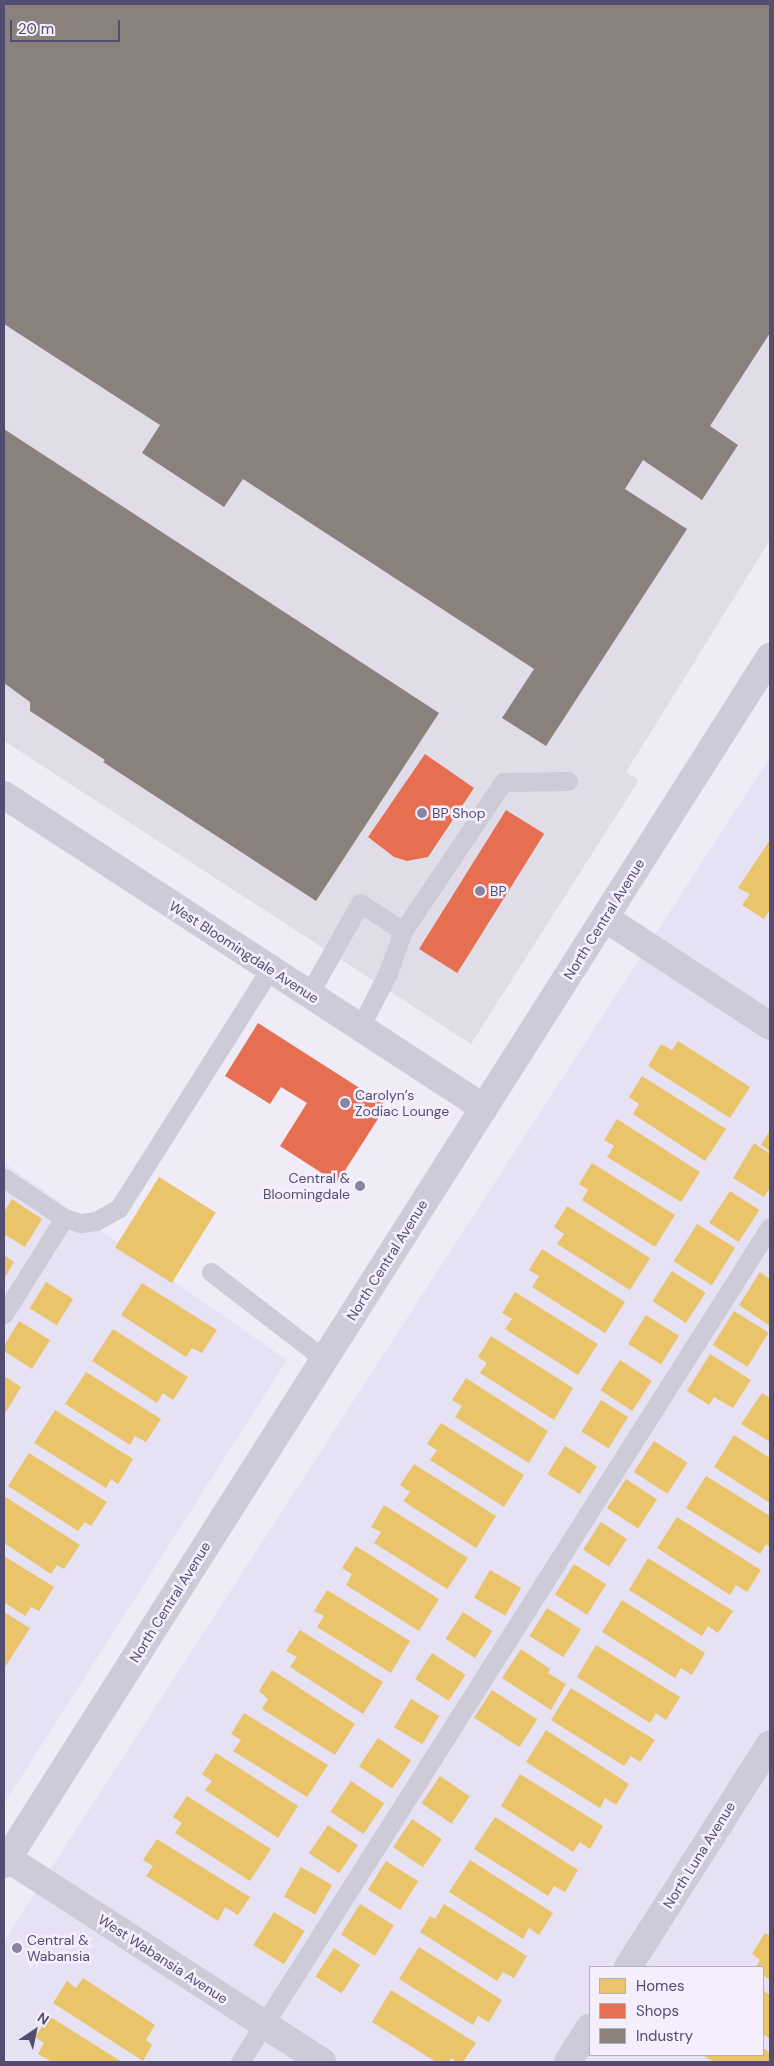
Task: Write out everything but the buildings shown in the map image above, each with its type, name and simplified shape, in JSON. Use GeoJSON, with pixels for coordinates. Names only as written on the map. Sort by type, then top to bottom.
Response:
{"type":"FeatureCollection","features":[{"type":"Feature","properties":{"kind":"street","name":"North Central Avenue"},"geometry":{"type":"LineString","coordinates":[[5,1859],[770,657]]}},
{"type":"Feature","properties":{"kind":"street","name":"West Bloomingdale Avenue"},"geometry":{"type":"LineString","coordinates":[[4,795],[484,1108]]}},
{"type":"Feature","properties":{"kind":"street"},"geometry":{"type":"LineString","coordinates":[[605,918],[770,1026]]}},
{"type":"Feature","properties":{"kind":"street","name":"North Luna Avenue"},"geometry":{"type":"LineString","coordinates":[[629,1966],[770,1744]]}},
{"type":"Feature","properties":{"kind":"street","name":"West Wabansia Avenue"},"geometry":{"type":"LineString","coordinates":[[5,1859],[322,2062]]}},
{"type":"Feature","properties":{"kind":"street"},"geometry":{"type":"LineString","coordinates":[[568,2062],[589,2029]]}},
{"type":"Feature","properties":{"kind":"lane"},"geometry":{"type":"LineString","coordinates":[[360,1027],[387,975],[403,931],[503,782],[568,781]]}},
{"type":"Feature","properties":{"kind":"lane"},"geometry":{"type":"LineString","coordinates":[[308,994],[360,903],[403,931]]}},
{"type":"Feature","properties":{"kind":"lane"},"geometry":{"type":"LineString","coordinates":[[4,1178],[64,1218],[80,1222],[96,1221],[119,1208],[270,969]]}},
{"type":"Feature","properties":{"kind":"lane"},"geometry":{"type":"LineString","coordinates":[[4,1314],[64,1218]]}},
{"type":"Feature","properties":{"kind":"lane"},"geometry":{"type":"LineString","coordinates":[[240,2062],[770,1227]]}},
{"type":"Feature","properties":{"kind":"lane"},"geometry":{"type":"LineString","coordinates":[[211,1272],[324,1359]]}},
{"type":"Feature","properties":{"kind":"shaded area"},"geometry":{"type":"Polygon","coordinates":[[[4,4],[770,4],[770,540],[626,772],[639,780],[471,1044],[4,741],[4,4]]]}},
{"type":"Feature","properties":{"kind":"shaded area"},"geometry":{"type":"Polygon","coordinates":[[[770,757],[770,2062],[4,2062],[4,1941],[770,757]]]}},
{"type":"Feature","properties":{"kind":"shaded area"},"geometry":{"type":"Polygon","coordinates":[[[4,1163],[287,1360],[4,1804],[4,1163]]]}},
{"type":"Feature","properties":{"kind":"place","name":"BP Shop"},"geometry":{"type":"Point","coordinates":[422,813]}},
{"type":"Feature","properties":{"kind":"place","name":"BP"},"geometry":{"type":"Point","coordinates":[480,891]}},
{"type":"Feature","properties":{"kind":"place","name":"Carolyn’s Zodiac Lounge"},"geometry":{"type":"Point","coordinates":[345,1103]}},
{"type":"Feature","properties":{"kind":"place","name":"Central & Bloomingdale"},"geometry":{"type":"Point","coordinates":[360,1186]}},
{"type":"Feature","properties":{"kind":"place","name":"Central & Wabansia"},"geometry":{"type":"Point","coordinates":[17,1948]}}]}
